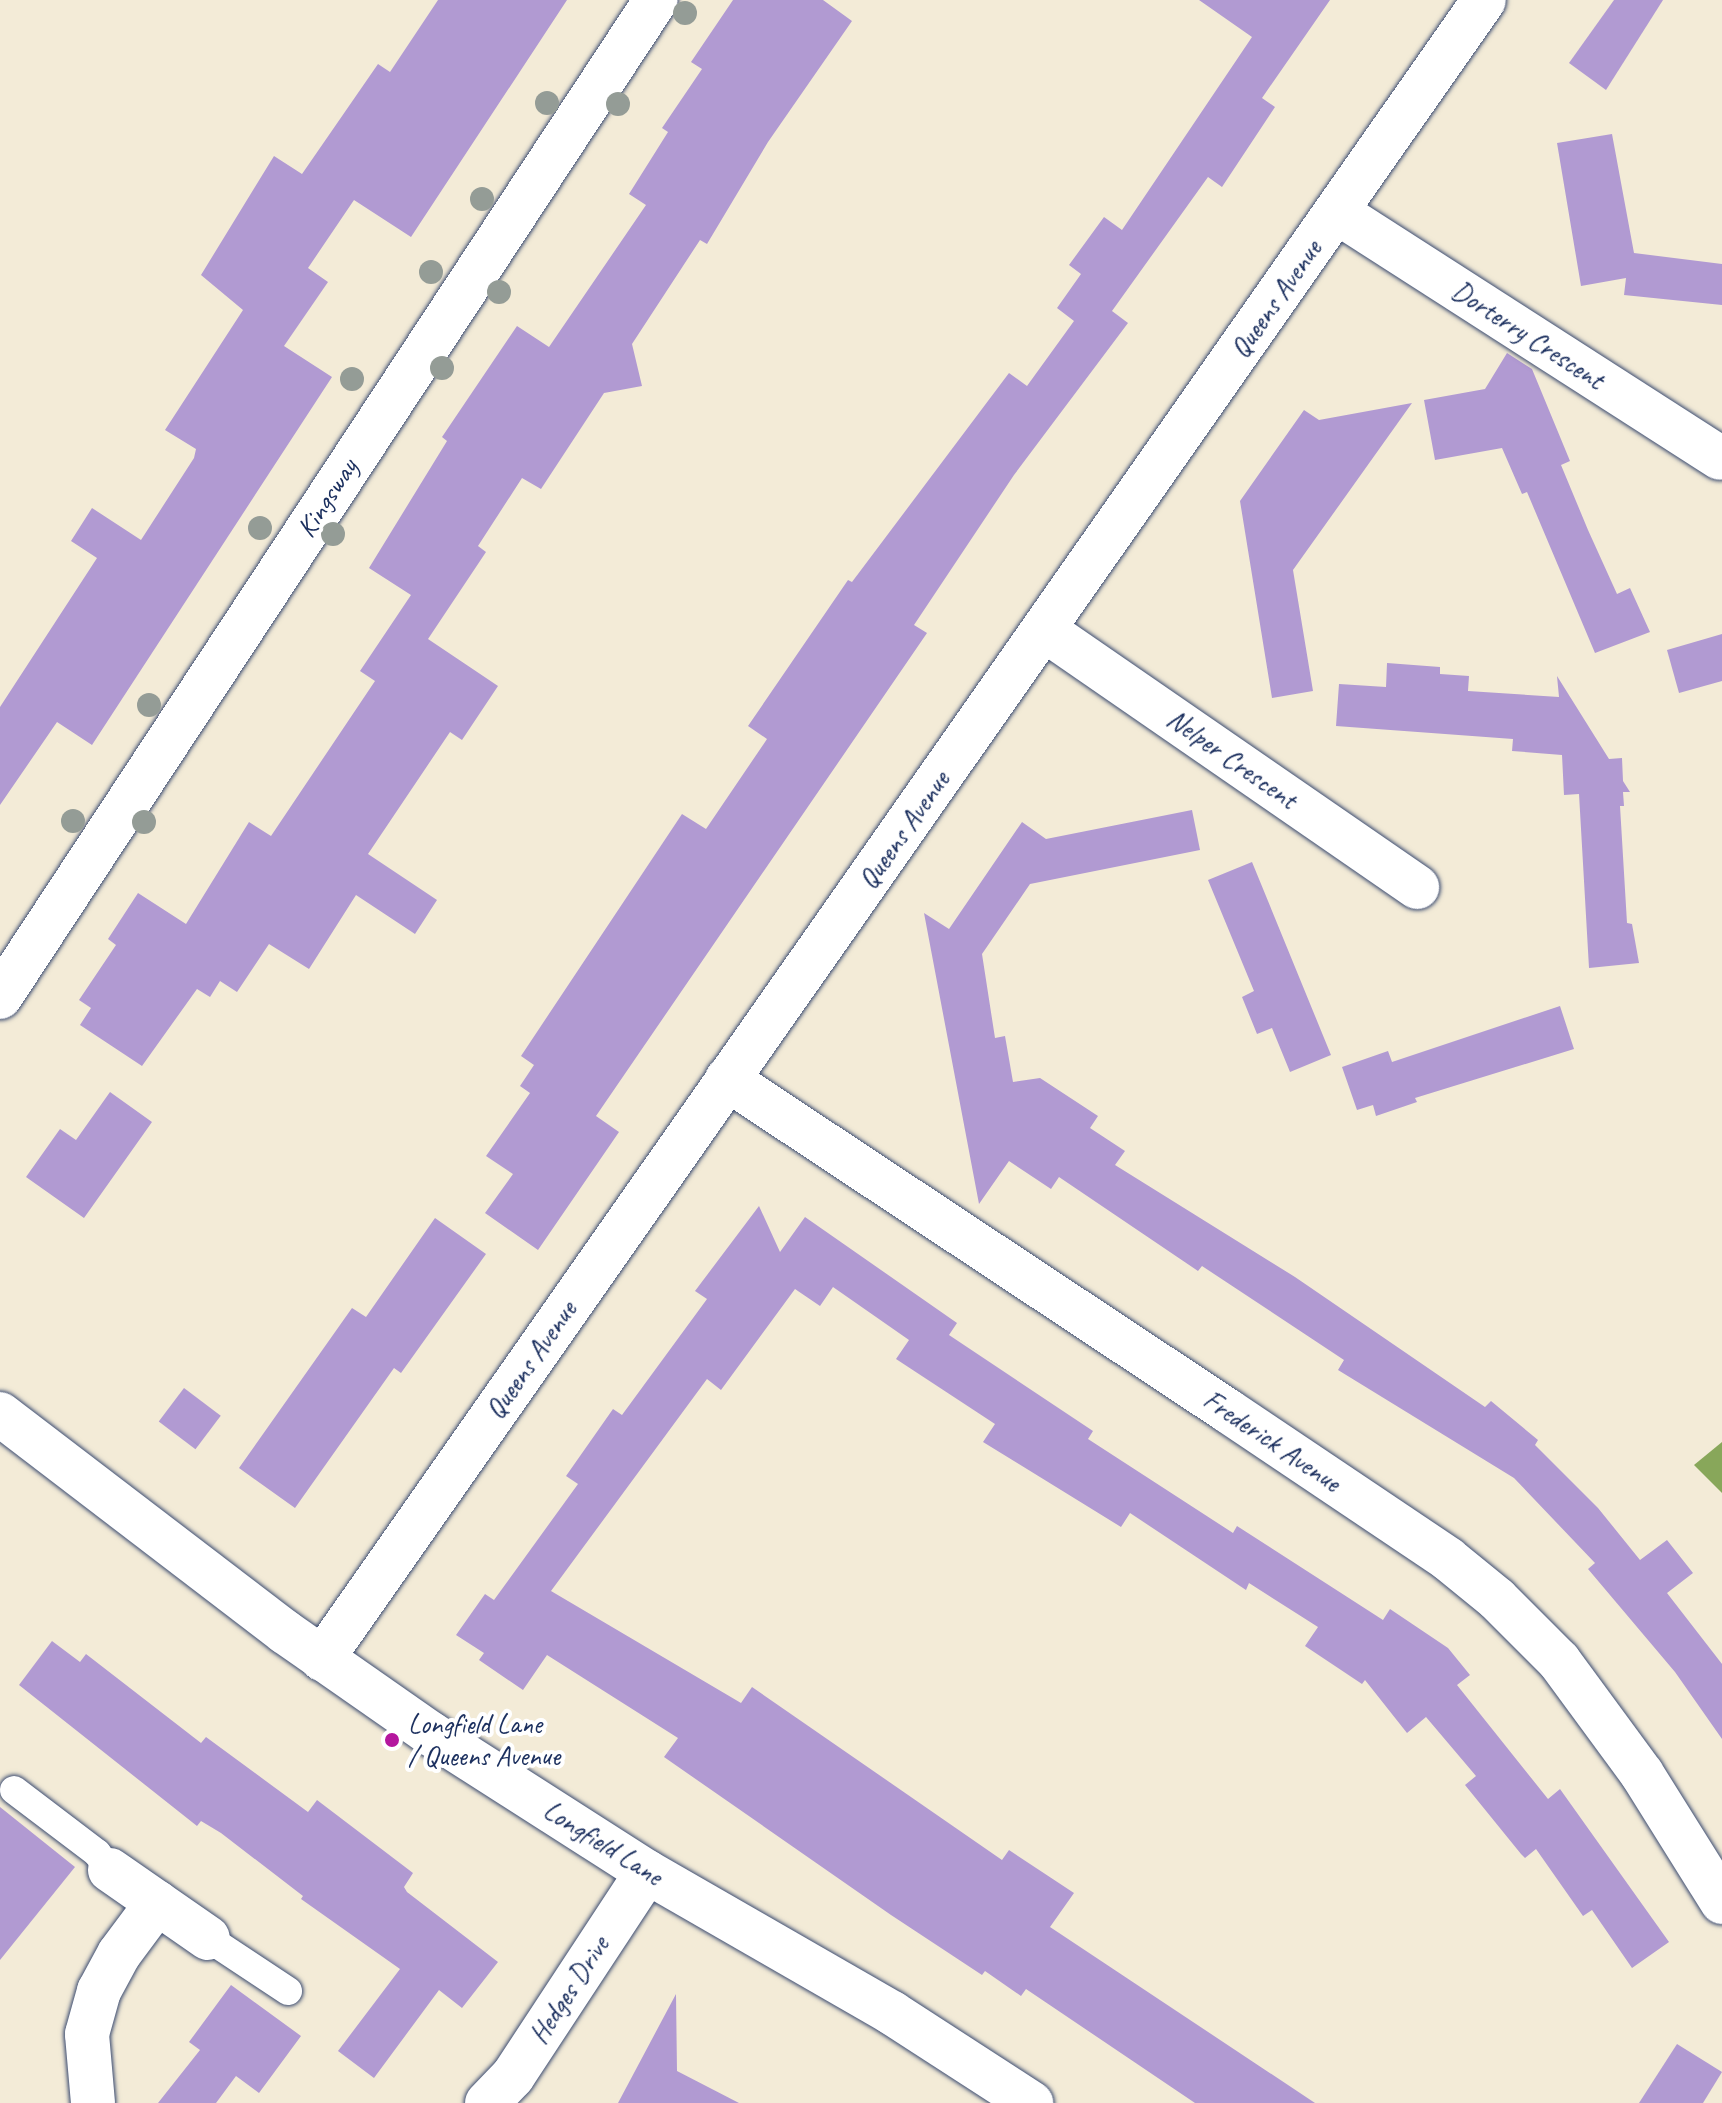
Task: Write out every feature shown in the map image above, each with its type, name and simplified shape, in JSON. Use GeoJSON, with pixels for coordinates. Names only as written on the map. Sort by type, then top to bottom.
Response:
{"type":"FeatureCollection","features":[{"type":"Feature","properties":{"kind":"street","name":"Kingsway"},"geometry":{"type":"LineString","coordinates":[[0,997],[656,0]]}},
{"type":"Feature","properties":{"kind":"street","name":"Queens Avenue"},"geometry":{"type":"LineString","coordinates":[[322,1659],[727,1079],[1046,631],[1484,0]]}},
{"type":"Feature","properties":{"kind":"street","name":"Dorterry Crescent"},"geometry":{"type":"LineString","coordinates":[[1337,212],[1720,458]]}},
{"type":"Feature","properties":{"kind":"street","name":"Nelper Crescent"},"geometry":{"type":"LineString","coordinates":[[1046,631],[1417,887]]}},
{"type":"Feature","properties":{"kind":"street","name":"Frederick Avenue"},"geometry":{"type":"LineString","coordinates":[[727,1079],[1448,1559],[1497,1599],[1559,1661],[1642,1774],[1722,1902]]}},
{"type":"Feature","properties":{"kind":"street","name":"Longfield Lane"},"geometry":{"type":"LineString","coordinates":[[0,1414],[322,1659],[647,1872],[892,2013],[1031,2103]]}},
{"type":"Feature","properties":{"kind":"street"},"geometry":{"type":"LineString","coordinates":[[110,1870],[208,1938]]}},
{"type":"Feature","properties":{"kind":"street","name":"Hedges Drive"},"geometry":{"type":"LineString","coordinates":[[487,2103],[513,2076],[647,1872]]}},
{"type":"Feature","properties":{"kind":"street"},"geometry":{"type":"LineString","coordinates":[[93,2103],[87,2034],[99,1991],[119,1954],[157,1903]]}},
{"type":"Feature","properties":{"kind":"lane"},"geometry":{"type":"LineString","coordinates":[[14,1790],[97,1853],[110,1870]]}},
{"type":"Feature","properties":{"kind":"lane"},"geometry":{"type":"LineString","coordinates":[[208,1938],[288,1991]]}},
{"type":"Feature","properties":{"kind":"green space"},"geometry":{"type":"Polygon","coordinates":[[[1722,1442],[1722,1493],[1694,1465],[1722,1442]]]}},
{"type":"Feature","properties":{"kind":"building"},"geometry":{"type":"Polygon","coordinates":[[[438,0],[567,0],[411,237],[354,200],[308,268],[328,282],[284,346],[332,377],[92,745],[57,722],[0,805],[0,707],[97,558],[71,541],[92,508],[141,540],[194,458],[196,449],[165,430],[243,310],[201,275],[274,156],[302,174],[378,64],[390,72],[438,0]]]}},
{"type":"Feature","properties":{"kind":"building"},"geometry":{"type":"Polygon","coordinates":[[[733,0],[823,0],[852,21],[768,142],[707,244],[700,240],[632,344],[642,386],[604,393],[541,489],[522,478],[478,546],[486,552],[428,639],[498,686],[462,740],[450,732],[368,854],[437,900],[415,934],[356,895],[309,969],[269,944],[237,992],[220,981],[210,997],[197,989],[142,1066],[80,1025],[91,1008],[79,1000],[116,945],[108,939],[138,893],[186,924],[249,822],[271,836],[375,681],[360,671],[411,595],[369,568],[447,441],[442,437],[517,326],[549,347],[646,205],[629,194],[668,132],[662,128],[702,69],[691,62],[733,0]]]}},
{"type":"Feature","properties":{"kind":"building"},"geometry":{"type":"Polygon","coordinates":[[[1199,0],[1330,0],[1262,98],[1275,107],[1222,187],[1208,177],[1112,311],[1128,323],[1014,475],[914,625],[927,633],[596,1116],[619,1132],[538,1250],[485,1213],[513,1174],[486,1156],[530,1093],[520,1086],[534,1065],[521,1056],[682,814],[706,829],[767,739],[748,726],[848,580],[852,582],[1009,373],[1027,386],[1074,321],[1057,308],[1081,274],[1069,265],[1104,217],[1122,230],[1252,37],[1199,0]]]}},
{"type":"Feature","properties":{"kind":"building"},"geometry":{"type":"Polygon","coordinates":[[[1614,0],[1663,0],[1606,90],[1569,63],[1614,0]]]}},
{"type":"Feature","properties":{"kind":"building"},"geometry":{"type":"Polygon","coordinates":[[[1612,134],[1634,253],[1722,264],[1722,305],[1624,295],[1626,278],[1581,286],[1557,143],[1612,134]]]}},
{"type":"Feature","properties":{"kind":"building"},"geometry":{"type":"Polygon","coordinates":[[[1507,353],[1532,369],[1570,461],[1561,465],[1588,530],[1617,594],[1630,588],[1650,632],[1595,653],[1527,492],[1522,494],[1502,448],[1435,460],[1424,400],[1485,389],[1507,353]]]}},
{"type":"Feature","properties":{"kind":"building"},"geometry":{"type":"Polygon","coordinates":[[[1412,403],[1293,570],[1313,691],[1272,698],[1240,501],[1304,410],[1319,420],[1412,403]]]}},
{"type":"Feature","properties":{"kind":"building"},"geometry":{"type":"Polygon","coordinates":[[[1722,634],[1722,681],[1679,693],[1667,650],[1722,634]]]}},
{"type":"Feature","properties":{"kind":"building"},"geometry":{"type":"Polygon","coordinates":[[[1387,663],[1440,667],[1440,674],[1469,676],[1468,691],[1559,697],[1557,676],[1609,759],[1622,758],[1623,781],[1630,792],[1623,792],[1624,806],[1620,806],[1627,923],[1632,924],[1639,963],[1589,968],[1579,794],[1564,795],[1562,755],[1512,751],[1513,739],[1336,726],[1339,684],[1386,687],[1387,663]]]}},
{"type":"Feature","properties":{"kind":"building"},"geometry":{"type":"Polygon","coordinates":[[[1192,810],[1200,850],[1030,884],[982,954],[995,1038],[1005,1036],[1013,1082],[1040,1078],[1098,1116],[1090,1128],[1125,1151],[1115,1165],[1295,1277],[1485,1407],[1491,1401],[1538,1440],[1535,1445],[1598,1508],[1640,1560],[1667,1540],[1693,1573],[1667,1593],[1722,1664],[1722,1739],[1675,1672],[1588,1569],[1595,1563],[1514,1478],[1338,1370],[1344,1360],[1202,1266],[1198,1271],[1059,1177],[1051,1189],[1009,1161],[979,1204],[924,913],[949,929],[1022,822],[1046,839],[1192,810]]]}},
{"type":"Feature","properties":{"kind":"building"},"geometry":{"type":"Polygon","coordinates":[[[1252,862],[1331,1055],[1290,1072],[1272,1028],[1257,1034],[1242,997],[1254,991],[1208,880],[1252,862]]]}},
{"type":"Feature","properties":{"kind":"building"},"geometry":{"type":"Polygon","coordinates":[[[1560,1006],[1574,1049],[1415,1098],[1417,1102],[1376,1116],[1373,1105],[1357,1110],[1342,1067],[1388,1051],[1392,1062],[1560,1006]]]}},
{"type":"Feature","properties":{"kind":"building"},"geometry":{"type":"Polygon","coordinates":[[[110,1092],[152,1122],[84,1218],[26,1177],[60,1129],[76,1140],[110,1092]]]}},
{"type":"Feature","properties":{"kind":"building"},"geometry":{"type":"Polygon","coordinates":[[[759,1206],[780,1252],[805,1217],[957,1323],[949,1335],[1093,1431],[1088,1439],[1233,1533],[1237,1526],[1383,1620],[1390,1609],[1448,1648],[1470,1675],[1457,1685],[1548,1799],[1560,1789],[1669,1942],[1632,1968],[1592,1910],[1583,1916],[1536,1849],[1525,1858],[1521,1854],[1465,1785],[1476,1776],[1426,1717],[1407,1733],[1365,1680],[1362,1684],[1305,1646],[1318,1627],[1249,1583],[1246,1590],[1130,1513],[1121,1527],[983,1442],[995,1424],[896,1359],[909,1340],[833,1287],[820,1306],[795,1289],[721,1390],[707,1379],[551,1591],[741,1703],[752,1687],[1002,1860],[1009,1850],[1074,1893],[1050,1927],[1315,2103],[1195,2103],[1026,1989],[1021,1996],[985,1971],[982,1975],[891,1915],[664,1757],[678,1738],[547,1655],[523,1690],[479,1660],[484,1653],[456,1635],[485,1594],[494,1600],[578,1484],[566,1476],[613,1409],[622,1415],[707,1299],[695,1291],[759,1206]]]}},
{"type":"Feature","properties":{"kind":"building"},"geometry":{"type":"Polygon","coordinates":[[[435,1218],[486,1254],[401,1373],[394,1368],[295,1508],[239,1468],[352,1308],[366,1317],[435,1218]]]}},
{"type":"Feature","properties":{"kind":"building"},"geometry":{"type":"Polygon","coordinates":[[[184,1388],[221,1416],[195,1449],[159,1422],[184,1388]]]}},
{"type":"Feature","properties":{"kind":"building"},"geometry":{"type":"Polygon","coordinates":[[[52,1641],[80,1662],[86,1654],[201,1743],[206,1737],[308,1812],[317,1800],[413,1873],[404,1887],[407,1892],[498,1962],[462,2008],[439,1990],[374,2078],[338,2051],[400,1969],[301,1899],[303,1896],[221,1833],[201,1821],[197,1826],[19,1685],[52,1641]]]}},
{"type":"Feature","properties":{"kind":"building"},"geometry":{"type":"Polygon","coordinates":[[[0,1807],[75,1867],[0,1960],[0,1807]]]}},
{"type":"Feature","properties":{"kind":"building"},"geometry":{"type":"Polygon","coordinates":[[[231,1985],[301,2036],[259,2093],[236,2076],[216,2103],[158,2103],[200,2050],[189,2042],[231,1985]]]}},
{"type":"Feature","properties":{"kind":"building"},"geometry":{"type":"Polygon","coordinates":[[[676,1994],[677,2071],[739,2103],[618,2103],[676,1994]]]}},
{"type":"Feature","properties":{"kind":"building"},"geometry":{"type":"Polygon","coordinates":[[[1677,2044],[1722,2072],[1703,2103],[1639,2103],[1677,2044]]]}},
{"type":"Feature","properties":{"kind":"place","name":"Longfield Lane / Queens Avenue"},"geometry":{"type":"Point","coordinates":[392,1740]}}]}
